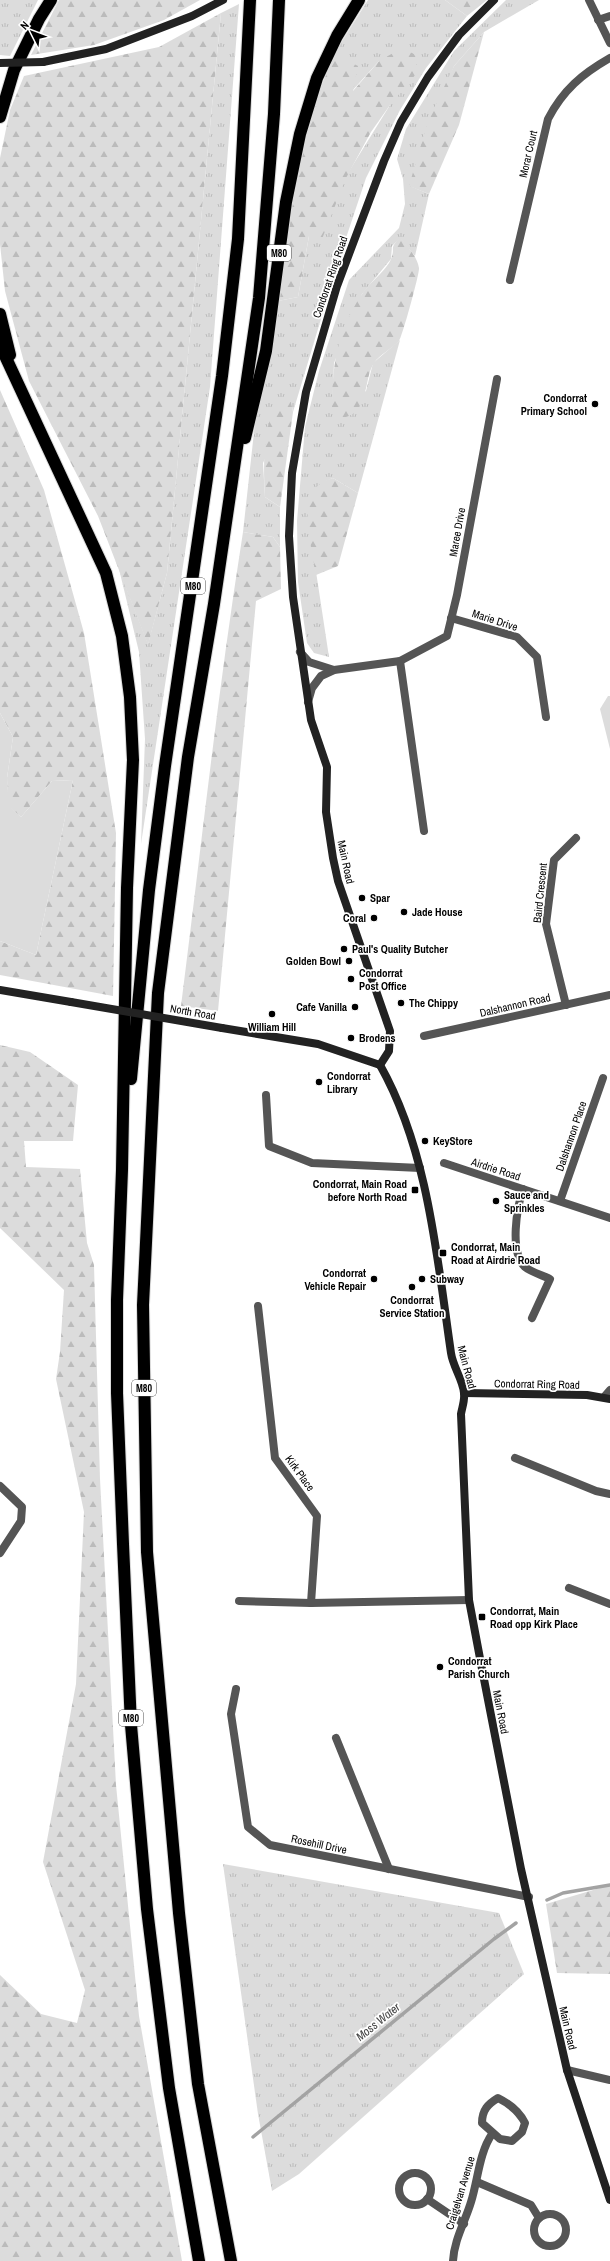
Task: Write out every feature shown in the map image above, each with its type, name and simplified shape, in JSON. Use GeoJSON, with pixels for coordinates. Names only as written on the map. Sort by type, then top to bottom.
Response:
{"type":"FeatureCollection","features":[{"type":"Feature","properties":{"kind":"highway"},"geometry":{"type":"LineString","coordinates":[[0,117],[14,70],[39,19],[51,0]]}},
{"type":"Feature","properties":{"kind":"highway","name":"M80"},"geometry":{"type":"LineString","coordinates":[[122,1170],[149,890],[165,766],[222,376],[238,239],[250,0]]}},
{"type":"Feature","properties":{"kind":"highway","name":"M80"},"geometry":{"type":"LineString","coordinates":[[231,2261],[198,2084],[177,1897],[147,1552],[144,1328],[158,993],[188,757],[214,604],[259,298],[274,114],[279,0]]}},
{"type":"Feature","properties":{"kind":"highway","name":"M80"},"geometry":{"type":"LineString","coordinates":[[226,515],[266,351],[286,202],[300,134],[317,78],[337,36],[359,0]]}},
{"type":"Feature","properties":{"kind":"highway","name":"M80"},"geometry":{"type":"LineString","coordinates":[[0,314],[16,377]]}},
{"type":"Feature","properties":{"kind":"highway","name":"M80"},"geometry":{"type":"LineString","coordinates":[[0,345],[106,573],[122,636],[129,690],[133,760],[127,888],[116,1393],[131,1725],[147,1909],[166,2065],[199,2261]]}},
{"type":"Feature","properties":{"kind":"street"},"geometry":{"type":"LineString","coordinates":[[0,63],[43,62],[106,49],[192,16],[223,0]]}},
{"type":"Feature","properties":{"kind":"street","name":"Condorrat Ring Road"},"geometry":{"type":"LineString","coordinates":[[293,597],[289,536],[292,473],[306,392],[336,286],[384,161],[401,122],[428,77],[459,35],[494,0]]}},
{"type":"Feature","properties":{"kind":"street"},"geometry":{"type":"LineString","coordinates":[[589,0],[610,43]]}},
{"type":"Feature","properties":{"kind":"street"},"geometry":{"type":"LineString","coordinates":[[598,20],[610,16]]}},
{"type":"Feature","properties":{"kind":"street","name":"Morar Court"},"geometry":{"type":"LineString","coordinates":[[510,280],[548,119],[557,102],[571,84],[589,69],[610,58]]}},
{"type":"Feature","properties":{"kind":"street","name":"Maree Drive"},"geometry":{"type":"LineString","coordinates":[[308,704],[312,688],[321,676],[334,670],[400,662],[447,636],[497,379]]}},
{"type":"Feature","properties":{"kind":"street","name":"Main Road"},"geometry":{"type":"LineString","coordinates":[[293,597],[308,704],[313,729],[327,767],[326,812],[338,880],[390,1031],[389,1051],[380,1065],[404,1115],[420,1168],[435,1248],[452,1361],[464,1393],[461,1414],[469,1600],[521,1869],[529,1897],[545,1978],[566,2070],[610,2200]]}},
{"type":"Feature","properties":{"kind":"street","name":"Marie Drive"},"geometry":{"type":"LineString","coordinates":[[451,618],[517,636],[537,657],[546,717]]}},
{"type":"Feature","properties":{"kind":"street"},"geometry":{"type":"LineString","coordinates":[[300,652],[309,662],[334,670]]}},
{"type":"Feature","properties":{"kind":"street"},"geometry":{"type":"LineString","coordinates":[[400,662],[424,831]]}},
{"type":"Feature","properties":{"kind":"street","name":"Baird Crescent"},"geometry":{"type":"LineString","coordinates":[[566,1005],[546,924],[554,860],[576,838]]}},
{"type":"Feature","properties":{"kind":"street","name":"North Road"},"geometry":{"type":"LineString","coordinates":[[0,990],[318,1044],[380,1065]]}},
{"type":"Feature","properties":{"kind":"street","name":"Dalshannon Road"},"geometry":{"type":"LineString","coordinates":[[424,1036],[610,995]]}},
{"type":"Feature","properties":{"kind":"street","name":"Dalshannon Place"},"geometry":{"type":"LineString","coordinates":[[560,1201],[603,1078]]}},
{"type":"Feature","properties":{"kind":"street"},"geometry":{"type":"LineString","coordinates":[[266,1095],[269,1146],[312,1163],[420,1168]]}},
{"type":"Feature","properties":{"kind":"street","name":"Airdrie Road"},"geometry":{"type":"LineString","coordinates":[[444,1163],[610,1218]]}},
{"type":"Feature","properties":{"kind":"street"},"geometry":{"type":"LineString","coordinates":[[523,1189],[515,1222],[520,1259],[528,1269],[550,1279],[532,1318]]}},
{"type":"Feature","properties":{"kind":"street","name":"Kirk Place"},"geometry":{"type":"LineString","coordinates":[[258,1306],[275,1458],[317,1516],[311,1603]]}},
{"type":"Feature","properties":{"kind":"street"},"geometry":{"type":"LineString","coordinates":[[607,1398],[610,1390]]}},
{"type":"Feature","properties":{"kind":"street","name":"Condorrat Ring Road"},"geometry":{"type":"LineString","coordinates":[[464,1393],[607,1398]]}},
{"type":"Feature","properties":{"kind":"street"},"geometry":{"type":"LineString","coordinates":[[515,1458],[596,1492],[610,1494]]}},
{"type":"Feature","properties":{"kind":"street"},"geometry":{"type":"LineString","coordinates":[[0,1486],[22,1507],[21,1522],[0,1553]]}},
{"type":"Feature","properties":{"kind":"street"},"geometry":{"type":"LineString","coordinates":[[569,1588],[610,1604]]}},
{"type":"Feature","properties":{"kind":"street"},"geometry":{"type":"LineString","coordinates":[[239,1600],[311,1603],[469,1600]]}},
{"type":"Feature","properties":{"kind":"street","name":"Rosehill Drive"},"geometry":{"type":"LineString","coordinates":[[236,1689],[231,1714],[248,1827],[270,1845],[529,1897]]}},
{"type":"Feature","properties":{"kind":"street"},"geometry":{"type":"LineString","coordinates":[[336,1738],[389,1869]]}},
{"type":"Feature","properties":{"kind":"street"},"geometry":{"type":"LineString","coordinates":[[566,2070],[610,2080]]}},
{"type":"Feature","properties":{"kind":"street"},"geometry":{"type":"LineString","coordinates":[[498,2098],[510,2104],[525,2123],[522,2132],[512,2141],[500,2139],[492,2134],[482,2123],[482,2114],[488,2104],[498,2098]]}},
{"type":"Feature","properties":{"kind":"street","name":"Craigelvan Avenue"},"geometry":{"type":"LineString","coordinates":[[453,2261],[454,2246],[464,2224],[477,2182],[483,2153],[492,2134]]}},
{"type":"Feature","properties":{"kind":"street"},"geometry":{"type":"LineString","coordinates":[[414,2172],[424,2175],[431,2186],[431,2194],[427,2199],[424,2203],[411,2206],[400,2199],[397,2189],[401,2179],[414,2172]]}},
{"type":"Feature","properties":{"kind":"street"},"geometry":{"type":"LineString","coordinates":[[477,2182],[531,2205],[539,2218]]}},
{"type":"Feature","properties":{"kind":"street"},"geometry":{"type":"LineString","coordinates":[[427,2199],[464,2224]]}},
{"type":"Feature","properties":{"kind":"street"},"geometry":{"type":"LineString","coordinates":[[554,2214],[563,2219],[566,2226],[564,2239],[556,2245],[545,2245],[538,2240],[534,2232],[534,2226],[539,2218],[542,2215],[554,2214]]}},
{"type":"Feature","properties":{"kind":"green space"},"geometry":{"type":"Polygon","coordinates":[[[0,0],[38,0],[10,56],[0,55],[0,0]]]}},
{"type":"Feature","properties":{"kind":"green space"},"geometry":{"type":"Polygon","coordinates":[[[59,0],[200,0],[164,20],[94,45],[31,55],[59,0]]]}},
{"type":"Feature","properties":{"kind":"green space"},"geometry":{"type":"Polygon","coordinates":[[[368,0],[445,0],[467,16],[426,68],[400,110],[366,178],[339,259],[293,412],[291,402],[263,463],[265,497],[280,507],[280,547],[273,537],[243,532],[255,423],[278,301],[298,297],[309,236],[390,105],[379,61],[352,91],[334,54],[368,0]]]}},
{"type":"Feature","properties":{"kind":"green space"},"geometry":{"type":"Polygon","coordinates":[[[445,0],[487,0],[467,16],[445,0]]]}},
{"type":"Feature","properties":{"kind":"green space"},"geometry":{"type":"Polygon","coordinates":[[[506,0],[539,0],[484,32],[454,66],[410,186],[429,194],[415,256],[400,238],[392,246],[391,259],[362,294],[334,363],[332,411],[366,391],[373,363],[400,340],[358,493],[333,478],[326,481],[316,489],[309,505],[308,519],[329,657],[314,653],[307,643],[298,582],[297,521],[305,427],[319,371],[349,280],[399,228],[405,204],[403,179],[397,159],[406,129],[454,51],[506,0]]]}},
{"type":"Feature","properties":{"kind":"green space"},"geometry":{"type":"Polygon","coordinates":[[[239,4],[210,387],[141,844],[145,739],[139,652],[119,569],[148,644],[167,573],[221,13],[239,4]]]}},
{"type":"Feature","properties":{"kind":"green space"},"geometry":{"type":"Polygon","coordinates":[[[221,13],[167,573],[148,645],[98,516],[29,381],[5,291],[0,244],[0,158],[10,110],[24,76],[159,47],[221,13]]]}},
{"type":"Feature","properties":{"kind":"green space"},"geometry":{"type":"Polygon","coordinates":[[[484,32],[459,125],[429,194],[409,186],[428,121],[454,66],[484,32]]]}},
{"type":"Feature","properties":{"kind":"green space"},"geometry":{"type":"Polygon","coordinates":[[[402,48],[416,55],[416,74],[390,105],[371,132],[346,178],[322,239],[309,236],[298,297],[278,301],[299,159],[319,92],[334,54],[358,66],[353,91],[379,61],[402,48]]]}},
{"type":"Feature","properties":{"kind":"green space"},"geometry":{"type":"Polygon","coordinates":[[[400,237],[414,255],[419,268],[404,329],[399,341],[379,357],[374,363],[361,404],[356,411],[350,416],[340,418],[332,412],[332,396],[337,351],[341,337],[353,308],[365,290],[389,263],[393,247],[400,237]]]}},
{"type":"Feature","properties":{"kind":"green space"},"geometry":{"type":"Polygon","coordinates":[[[0,390],[44,490],[84,633],[116,833],[113,996],[0,975],[0,941],[36,955],[73,780],[52,781],[21,817],[8,806],[7,778],[13,737],[0,713],[0,390]]]}},
{"type":"Feature","properties":{"kind":"green space"},"geometry":{"type":"Polygon","coordinates":[[[291,402],[293,412],[280,507],[265,497],[264,474],[266,438],[275,404],[291,402]]]}},
{"type":"Feature","properties":{"kind":"green space"},"geometry":{"type":"Polygon","coordinates":[[[333,478],[358,493],[338,566],[316,575],[309,536],[308,505],[310,497],[316,487],[333,478]]]}},
{"type":"Feature","properties":{"kind":"green space"},"geometry":{"type":"Polygon","coordinates":[[[243,532],[273,537],[280,547],[281,589],[256,601],[218,1011],[181,1006],[218,710],[243,532]]]}},
{"type":"Feature","properties":{"kind":"green space"},"geometry":{"type":"Polygon","coordinates":[[[608,696],[610,696],[610,749],[600,709],[608,696]]]}},
{"type":"Feature","properties":{"kind":"green space"},"geometry":{"type":"Polygon","coordinates":[[[0,713],[13,737],[7,778],[9,806],[21,817],[52,781],[73,780],[36,955],[0,941],[0,713]]]}},
{"type":"Feature","properties":{"kind":"green space"},"geometry":{"type":"Polygon","coordinates":[[[0,1045],[30,1052],[78,1085],[73,1141],[24,1141],[26,1167],[80,1169],[87,1243],[94,1265],[100,1479],[116,1785],[139,2016],[182,2261],[0,2261],[0,1975],[41,2014],[77,2023],[85,1990],[43,1862],[76,1684],[84,1512],[56,1379],[60,1352],[64,1290],[0,1228],[0,1045]]]}},
{"type":"Feature","properties":{"kind":"green space"},"geometry":{"type":"Polygon","coordinates":[[[223,1864],[499,1913],[524,1974],[299,2174],[272,2191],[258,2114],[223,1864]]]}},
{"type":"Feature","properties":{"kind":"green space"},"geometry":{"type":"Polygon","coordinates":[[[610,1885],[610,1974],[557,1973],[546,1904],[610,1885]]]}},
{"type":"Feature","properties":{"kind":"waterway","name":"Moss Water"},"geometry":{"type":"LineString","coordinates":[[547,1900],[563,1893],[610,1885]]}},
{"type":"Feature","properties":{"kind":"waterway","name":"Moss Water"},"geometry":{"type":"LineString","coordinates":[[253,2137],[494,1939],[516,1923]]}},
{"type":"Feature","properties":{"kind":"place","name":"Condorrat Primary School"},"geometry":{"type":"Point","coordinates":[595,404]}},
{"type":"Feature","properties":{"kind":"place","name":"Spar"},"geometry":{"type":"Point","coordinates":[362,898]}},
{"type":"Feature","properties":{"kind":"place","name":"Jade House"},"geometry":{"type":"Point","coordinates":[404,912]}},
{"type":"Feature","properties":{"kind":"place","name":"Coral"},"geometry":{"type":"Point","coordinates":[374,918]}},
{"type":"Feature","properties":{"kind":"place","name":"Paul's Quality Butcher"},"geometry":{"type":"Point","coordinates":[344,949]}},
{"type":"Feature","properties":{"kind":"place","name":"Golden Bowl"},"geometry":{"type":"Point","coordinates":[349,961]}},
{"type":"Feature","properties":{"kind":"place","name":"Condorrat Post Office"},"geometry":{"type":"Point","coordinates":[351,979]}},
{"type":"Feature","properties":{"kind":"place","name":"The Chippy"},"geometry":{"type":"Point","coordinates":[401,1003]}},
{"type":"Feature","properties":{"kind":"place","name":"Cafe Vanilla"},"geometry":{"type":"Point","coordinates":[355,1007]}},
{"type":"Feature","properties":{"kind":"place","name":"William Hill"},"geometry":{"type":"Point","coordinates":[272,1014]}},
{"type":"Feature","properties":{"kind":"place","name":"Brodens"},"geometry":{"type":"Point","coordinates":[351,1038]}},
{"type":"Feature","properties":{"kind":"place","name":"Condorrat Library"},"geometry":{"type":"Point","coordinates":[319,1082]}},
{"type":"Feature","properties":{"kind":"place","name":"KeyStore"},"geometry":{"type":"Point","coordinates":[425,1141]}},
{"type":"Feature","properties":{"kind":"place","name":"Condorrat, Main Road before North Road"},"geometry":{"type":"Point","coordinates":[415,1190]}},
{"type":"Feature","properties":{"kind":"place","name":"Sauce and Sprinkles"},"geometry":{"type":"Point","coordinates":[496,1201]}},
{"type":"Feature","properties":{"kind":"place","name":"Condorrat, Main Road at Airdrie Road"},"geometry":{"type":"Point","coordinates":[443,1253]}},
{"type":"Feature","properties":{"kind":"place","name":"Condorrat Vehicle Repair"},"geometry":{"type":"Point","coordinates":[374,1279]}},
{"type":"Feature","properties":{"kind":"place","name":"Subway"},"geometry":{"type":"Point","coordinates":[422,1279]}},
{"type":"Feature","properties":{"kind":"place","name":"Condorrat Service Station"},"geometry":{"type":"Point","coordinates":[412,1287]}},
{"type":"Feature","properties":{"kind":"place","name":"Condorrat, Main Road opp Kirk Place"},"geometry":{"type":"Point","coordinates":[482,1617]}},
{"type":"Feature","properties":{"kind":"place","name":"Condorrat Parish Church"},"geometry":{"type":"Point","coordinates":[440,1667]}}]}
